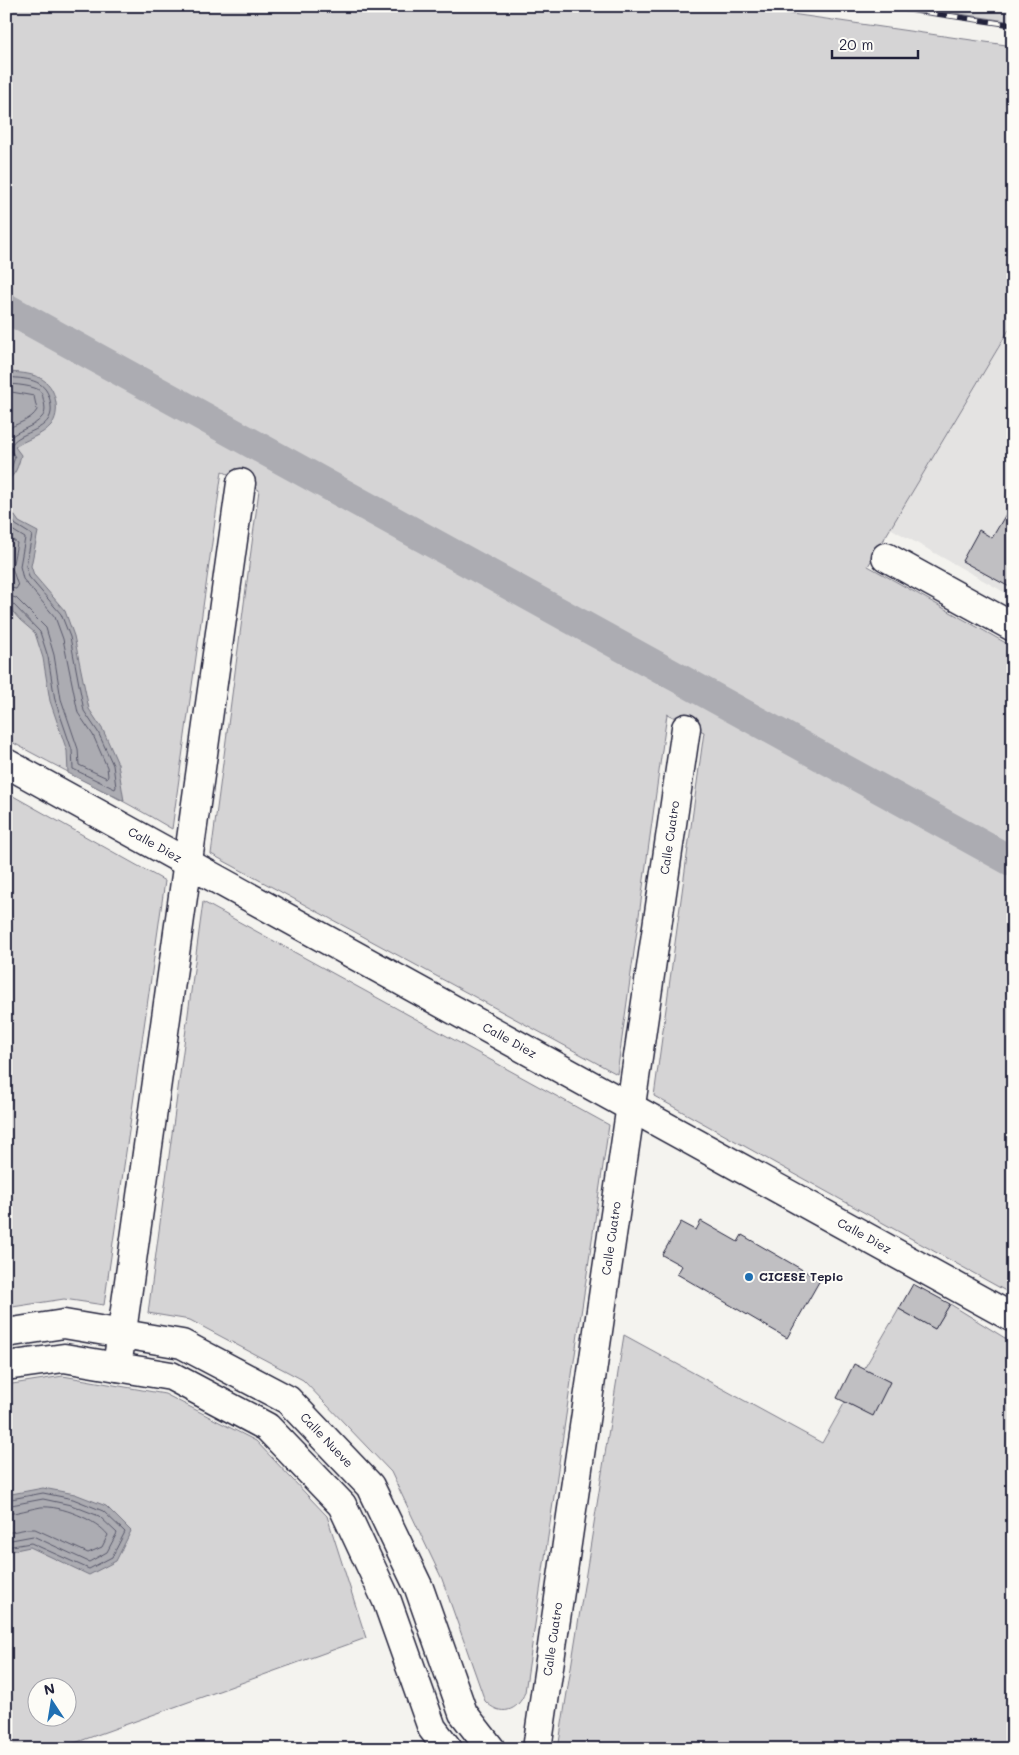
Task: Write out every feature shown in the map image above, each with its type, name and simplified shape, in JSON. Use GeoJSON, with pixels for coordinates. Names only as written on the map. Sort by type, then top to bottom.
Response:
{"type":"FeatureCollection","features":[{"type":"Feature","properties":{"kind":"street"},"geometry":{"type":"LineString","coordinates":[[117,1367],[241,483]]}},
{"type":"Feature","properties":{"kind":"street"},"geometry":{"type":"LineString","coordinates":[[886,557],[1013,628]]}},
{"type":"Feature","properties":{"kind":"street","name":"Calle Cuatro"},"geometry":{"type":"LineString","coordinates":[[537,1749],[686,728]]}},
{"type":"Feature","properties":{"kind":"street","name":"Calle Diez"},"geometry":{"type":"LineString","coordinates":[[6,763],[1013,1318]]}},
{"type":"Feature","properties":{"kind":"street","name":"Calle Nueve"},"geometry":{"type":"LineString","coordinates":[[6,1333],[64,1324],[182,1344],[288,1400],[370,1486],[419,1588],[463,1713],[491,1749]]}},
{"type":"Feature","properties":{"kind":"street"},"geometry":{"type":"LineString","coordinates":[[6,1366],[64,1358],[171,1376],[267,1427],[342,1505],[388,1601],[432,1728],[448,1749]]}},
{"type":"Feature","properties":{"kind":"shaded area"},"geometry":{"type":"Polygon","coordinates":[[[6,6],[736,6],[1013,46],[1013,323],[868,566],[1013,647],[1013,1295],[654,1096],[704,732],[667,714],[617,1074],[211,854],[259,490],[222,471],[172,829],[6,739],[6,6]]]}},
{"type":"Feature","properties":{"kind":"shaded area"},"geometry":{"type":"Polygon","coordinates":[[[907,6],[1013,6],[1013,22],[907,6]]]}},
{"type":"Feature","properties":{"kind":"shaded area"},"geometry":{"type":"Polygon","coordinates":[[[1013,323],[1013,597],[890,528],[1013,323]]]}},
{"type":"Feature","properties":{"kind":"shaded area"},"geometry":{"type":"Polygon","coordinates":[[[6,792],[165,881],[104,1305],[64,1299],[6,1308],[6,792]]]}},
{"type":"Feature","properties":{"kind":"shaded area"},"geometry":{"type":"Polygon","coordinates":[[[203,902],[609,1125],[525,1692],[518,1704],[508,1710],[497,1709],[485,1701],[442,1579],[391,1472],[303,1380],[190,1320],[148,1313],[203,902]]]}},
{"type":"Feature","properties":{"kind":"shaded area"},"geometry":{"type":"Polygon","coordinates":[[[950,1304],[1013,1343],[1013,1749],[558,1749],[624,1335],[822,1443],[845,1402],[873,1415],[864,1369],[899,1309],[935,1329],[950,1304]]]}},
{"type":"Feature","properties":{"kind":"shaded area"},"geometry":{"type":"Polygon","coordinates":[[[63,1376],[165,1394],[256,1441],[327,1516],[366,1638],[58,1749],[6,1749],[6,1385],[63,1376]]]}},
{"type":"Feature","properties":{"kind":"water"},"geometry":{"type":"Polygon","coordinates":[[[6,372],[24,373],[39,377],[45,381],[54,394],[56,415],[47,429],[15,447],[21,455],[18,467],[6,482],[6,372]]]}},
{"type":"Feature","properties":{"kind":"water"},"geometry":{"type":"Polygon","coordinates":[[[6,503],[19,522],[38,532],[31,566],[34,575],[65,611],[74,636],[89,709],[103,730],[118,764],[124,801],[68,773],[67,751],[50,701],[43,658],[35,633],[6,604],[6,503]]]}},
{"type":"Feature","properties":{"kind":"water"},"geometry":{"type":"Polygon","coordinates":[[[43,1488],[75,1494],[106,1506],[131,1531],[116,1561],[89,1575],[30,1547],[6,1552],[6,1495],[43,1488]]]}},
{"type":"Feature","properties":{"kind":"building"},"geometry":{"type":"Polygon","coordinates":[[[1013,502],[1013,589],[962,561],[979,530],[992,538],[1013,502]]]}},
{"type":"Feature","properties":{"kind":"building","name":"CICESE Tepic"},"geometry":{"type":"Polygon","coordinates":[[[701,1221],[738,1242],[742,1235],[820,1280],[787,1338],[677,1274],[682,1266],[662,1255],[681,1222],[696,1230],[701,1221]]]}},
{"type":"Feature","properties":{"kind":"building"},"geometry":{"type":"Polygon","coordinates":[[[913,1284],[950,1304],[935,1329],[899,1309],[913,1284]]]}},
{"type":"Feature","properties":{"kind":"building"},"geometry":{"type":"Polygon","coordinates":[[[854,1364],[890,1382],[873,1416],[837,1398],[854,1364]]]}},
{"type":"Feature","properties":{"kind":"waterway"},"geometry":{"type":"LineString","coordinates":[[6,308],[1013,862]]}},
{"type":"Feature","properties":{"kind":"railway"},"geometry":{"type":"LineString","coordinates":[[882,6],[1013,25]]}},
{"type":"Feature","properties":{"kind":"place","name":"CICESE Tepic"},"geometry":{"type":"Point","coordinates":[749,1277]}}]}
